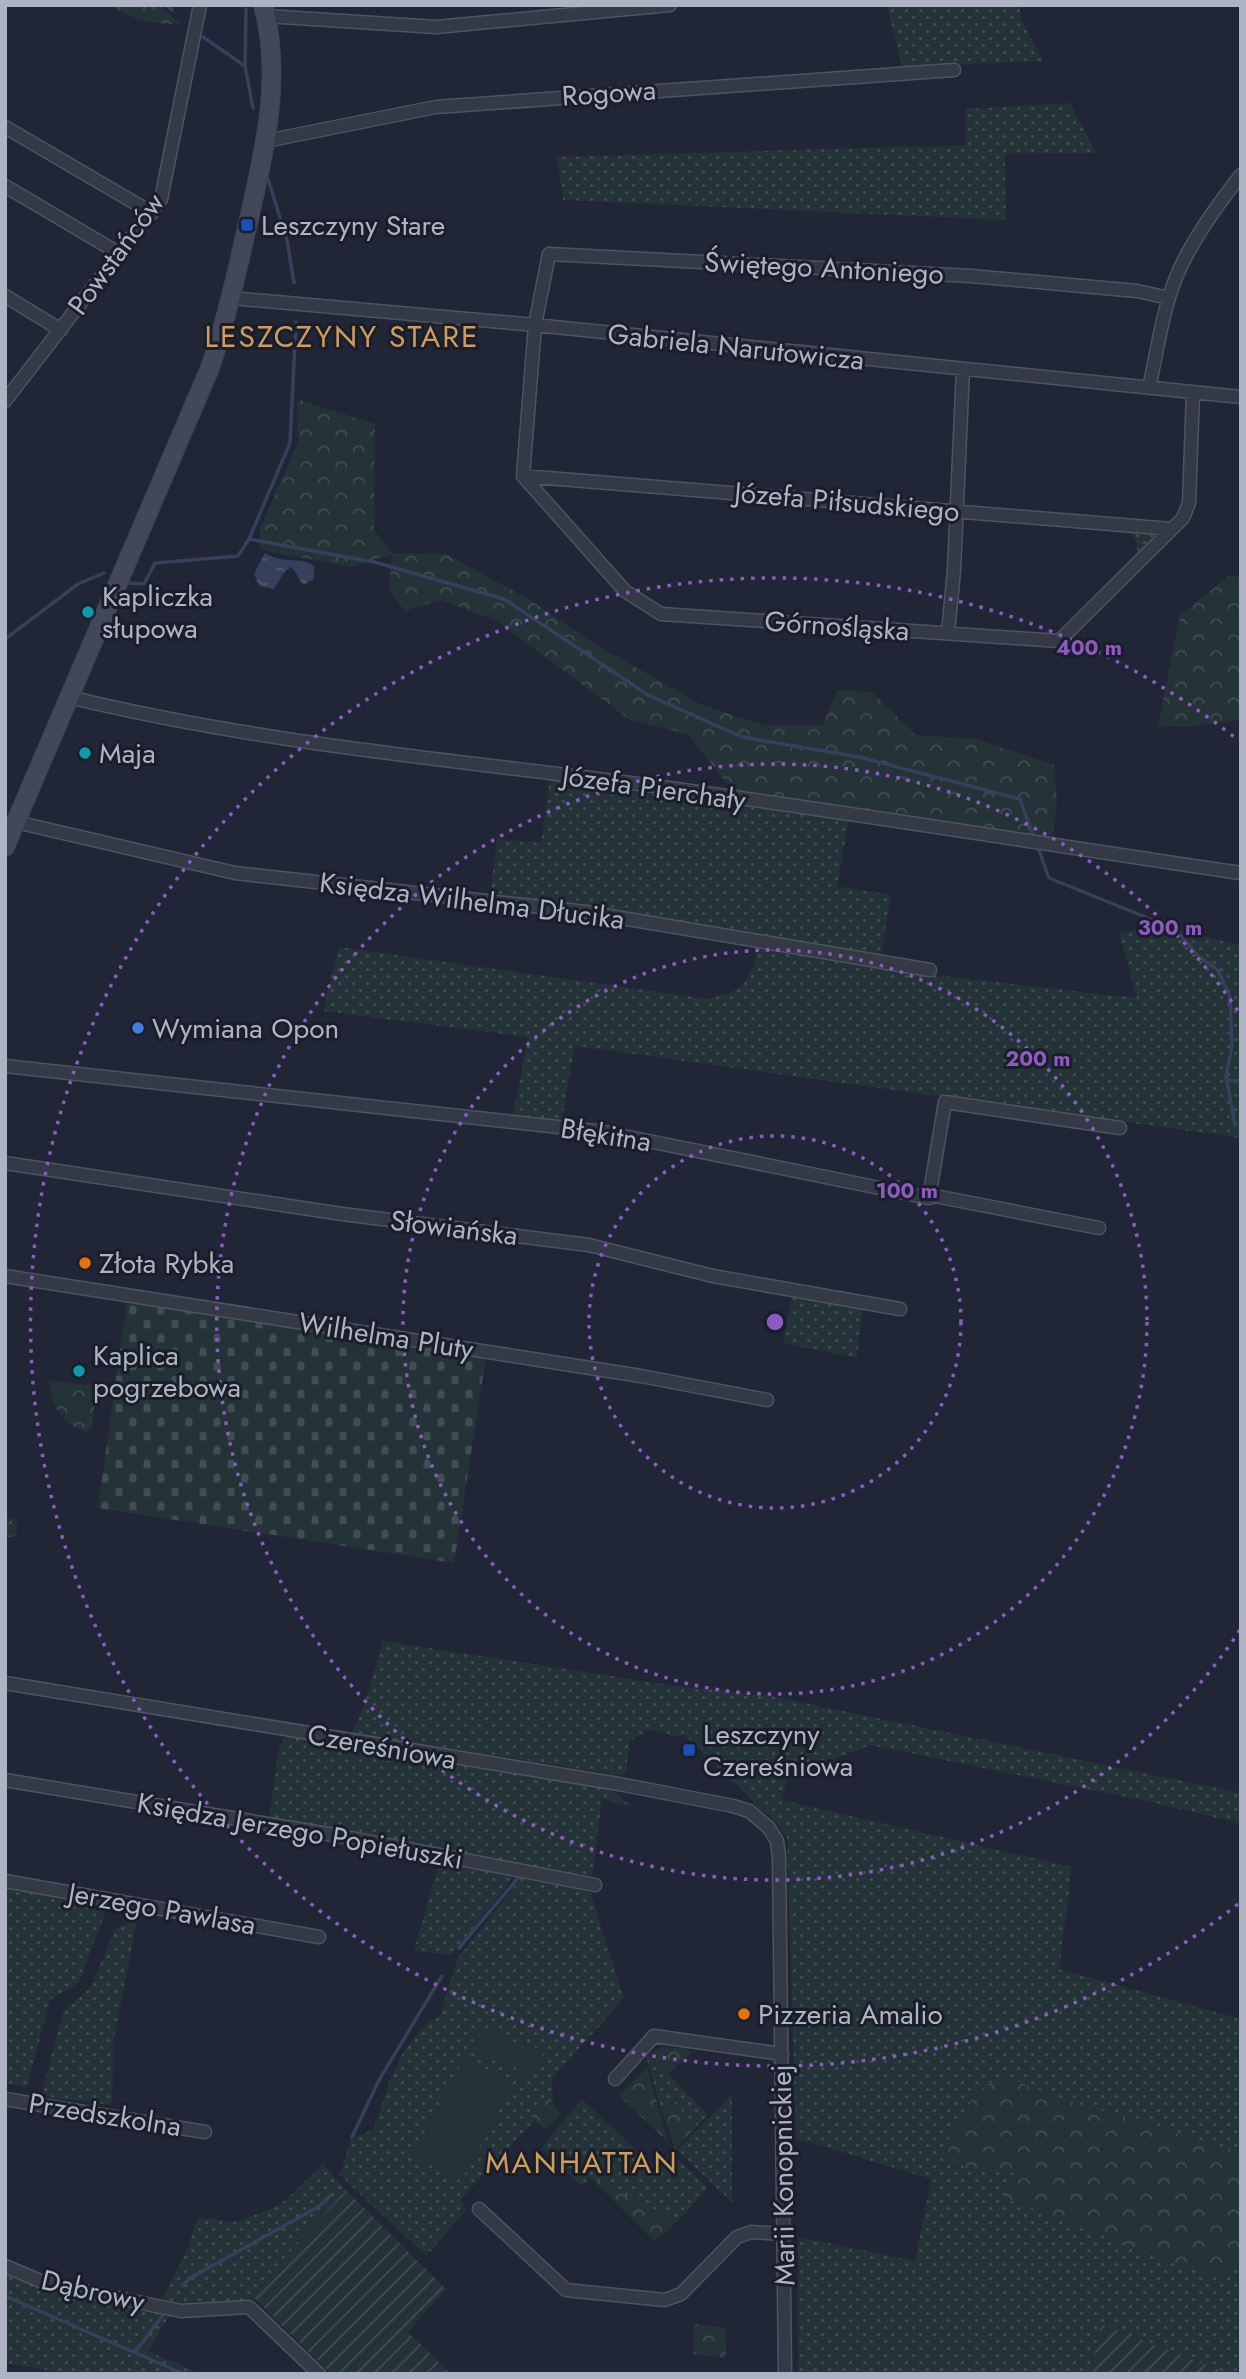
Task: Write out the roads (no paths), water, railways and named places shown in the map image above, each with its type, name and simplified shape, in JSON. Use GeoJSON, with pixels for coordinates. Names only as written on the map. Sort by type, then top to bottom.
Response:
{"type":"FeatureCollection","features":[{"type":"Feature","properties":{"kind":"street","name":"Powstańców"},"geometry":{"type":"LineString","coordinates":[[5,401],[152,213],[166,184],[200,5]]}},
{"type":"Feature","properties":{"kind":"street"},"geometry":{"type":"LineString","coordinates":[[5,847],[210,368],[231,298],[266,141],[271,77],[264,10],[436,27],[670,5]]}},
{"type":"Feature","properties":{"kind":"street","name":"Rogowa"},"geometry":{"type":"LineString","coordinates":[[266,141],[436,107],[954,69]]}},
{"type":"Feature","properties":{"kind":"street"},"geometry":{"type":"LineString","coordinates":[[5,127],[152,213]]}},
{"type":"Feature","properties":{"kind":"street"},"geometry":{"type":"LineString","coordinates":[[1149,388],[1169,298],[1180,267],[1205,221],[1241,175]]}},
{"type":"Feature","properties":{"kind":"street"},"geometry":{"type":"LineString","coordinates":[[5,186],[120,254]]}},
{"type":"Feature","properties":{"kind":"street","name":"Świętego Antoniego"},"geometry":{"type":"LineString","coordinates":[[535,325],[549,254],[971,276],[1137,291],[1169,298]]}},
{"type":"Feature","properties":{"kind":"street"},"geometry":{"type":"LineString","coordinates":[[5,296],[61,330]]}},
{"type":"Feature","properties":{"kind":"street","name":"Gabriela Narutowicza"},"geometry":{"type":"LineString","coordinates":[[231,298],[535,325],[1241,397]]}},
{"type":"Feature","properties":{"kind":"street"},"geometry":{"type":"LineString","coordinates":[[523,475],[535,325]]}},
{"type":"Feature","properties":{"kind":"street"},"geometry":{"type":"LineString","coordinates":[[948,633],[963,369]]}},
{"type":"Feature","properties":{"kind":"street","name":"Górnośląska"},"geometry":{"type":"LineString","coordinates":[[523,475],[625,591],[661,614],[1059,641],[1183,517],[1189,503],[1193,393]]}},
{"type":"Feature","properties":{"kind":"street","name":"Józefa Piłsudskiego"},"geometry":{"type":"LineString","coordinates":[[523,475],[1171,529]]}},
{"type":"Feature","properties":{"kind":"street","name":"Józefa Pierchały"},"geometry":{"type":"LineString","coordinates":[[69,697],[143,715],[360,751],[669,788],[1241,873]]}},
{"type":"Feature","properties":{"kind":"street","name":"Księdza Wilhelma Dłucika"},"geometry":{"type":"LineString","coordinates":[[16,822],[235,873],[586,912],[930,970]]}},
{"type":"Feature","properties":{"kind":"street","name":"Błękitna"},"geometry":{"type":"LineString","coordinates":[[5,1066],[604,1132],[929,1198],[930,1195],[1099,1228]]}},
{"type":"Feature","properties":{"kind":"street"},"geometry":{"type":"LineString","coordinates":[[930,1195],[945,1101],[1120,1128]]}},
{"type":"Feature","properties":{"kind":"street","name":"Słowiańska"},"geometry":{"type":"LineString","coordinates":[[5,1163],[342,1214],[589,1245],[713,1276],[900,1309]]}},
{"type":"Feature","properties":{"kind":"street","name":"Wilhelma Pluty"},"geometry":{"type":"LineString","coordinates":[[5,1276],[641,1376],[767,1400]]}},
{"type":"Feature","properties":{"kind":"street","name":"Czereśniowa"},"geometry":{"type":"LineString","coordinates":[[5,1683],[619,1784],[733,1807],[756,1816]]}},
{"type":"Feature","properties":{"kind":"street","name":"Księdza Jerzego Popiełuszki"},"geometry":{"type":"LineString","coordinates":[[5,1780],[346,1837],[595,1885]]}},
{"type":"Feature","properties":{"kind":"street","name":"Marii Konopnickiej"},"geometry":{"type":"LineString","coordinates":[[756,1816],[773,1833],[779,1848],[785,2374]]}},
{"type":"Feature","properties":{"kind":"street","name":"Jerzego Pawlasa"},"geometry":{"type":"LineString","coordinates":[[5,1881],[319,1937]]}},
{"type":"Feature","properties":{"kind":"street"},"geometry":{"type":"LineString","coordinates":[[615,2079],[654,2036],[782,2054]]}},
{"type":"Feature","properties":{"kind":"street","name":"Przedszkolna"},"geometry":{"type":"LineString","coordinates":[[5,2099],[205,2132]]}},
{"type":"Feature","properties":{"kind":"street"},"geometry":{"type":"LineString","coordinates":[[479,2209],[566,2290],[665,2300],[681,2294],[737,2237],[751,2232],[784,2234]]}},
{"type":"Feature","properties":{"kind":"street","name":"Dąbrowy"},"geometry":{"type":"LineString","coordinates":[[5,2266],[45,2283],[181,2311],[248,2307],[319,2374]]}},
{"type":"Feature","properties":{"kind":"water"},"geometry":{"type":"Polygon","coordinates":[[[265,553],[278,559],[309,563],[314,566],[314,579],[303,585],[292,567],[285,571],[274,589],[259,586],[254,574],[265,553]]]}},
{"type":"Feature","properties":{"kind":"waterway"},"geometry":{"type":"LineString","coordinates":[[166,5],[172,10]]}},
{"type":"Feature","properties":{"kind":"waterway"},"geometry":{"type":"LineString","coordinates":[[245,66],[246,9]]}},
{"type":"Feature","properties":{"kind":"waterway"},"geometry":{"type":"LineString","coordinates":[[203,37],[245,66],[253,108]]}},
{"type":"Feature","properties":{"kind":"waterway"},"geometry":{"type":"LineString","coordinates":[[268,179],[287,240],[294,283]]}},
{"type":"Feature","properties":{"kind":"waterway"},"geometry":{"type":"LineString","coordinates":[[129,583],[144,584],[155,563],[238,556],[249,539],[290,443],[296,322]]}},
{"type":"Feature","properties":{"kind":"waterway"},"geometry":{"type":"LineString","coordinates":[[249,539],[374,562],[504,599],[648,695],[742,737],[859,757],[1020,799],[1034,838]]}},
{"type":"Feature","properties":{"kind":"waterway"},"geometry":{"type":"LineString","coordinates":[[5,639],[78,584],[104,573]]}},
{"type":"Feature","properties":{"kind":"waterway"},"geometry":{"type":"LineString","coordinates":[[1037,845],[1049,878],[1175,929],[1199,957],[1218,970],[1230,997],[1232,1046],[1226,1076],[1235,1125]]}},
{"type":"Feature","properties":{"kind":"waterway"},"geometry":{"type":"LineString","coordinates":[[1226,1080],[1241,1081]]}},
{"type":"Feature","properties":{"kind":"waterway"},"geometry":{"type":"LineString","coordinates":[[459,1948],[519,1877]]}},
{"type":"Feature","properties":{"kind":"waterway"},"geometry":{"type":"LineString","coordinates":[[352,2137],[379,2080],[442,1976]]}},
{"type":"Feature","properties":{"kind":"waterway"},"geometry":{"type":"LineString","coordinates":[[182,2286],[190,2278],[318,2207],[330,2196]]}},
{"type":"Feature","properties":{"kind":"waterway"},"geometry":{"type":"LineString","coordinates":[[5,2296],[184,2374]]}},
{"type":"Feature","properties":{"kind":"waterway"},"geometry":{"type":"LineString","coordinates":[[135,2352],[163,2315]]}},
{"type":"Feature","properties":{"kind":"place","name":"Leszczyny Stare"},"geometry":{"type":"Point","coordinates":[247,225]}},
{"type":"Feature","properties":{"kind":"place","name":"Kapliczka słupowa"},"geometry":{"type":"Point","coordinates":[88,612]}},
{"type":"Feature","properties":{"kind":"place","name":"Maja"},"geometry":{"type":"Point","coordinates":[85,753]}},
{"type":"Feature","properties":{"kind":"place","name":"Wymiana Opon"},"geometry":{"type":"Point","coordinates":[138,1028]}},
{"type":"Feature","properties":{"kind":"place","name":"Złota Rybka"},"geometry":{"type":"Point","coordinates":[85,1263]}},
{"type":"Feature","properties":{"kind":"place","name":"Kaplica pogrzebowa"},"geometry":{"type":"Point","coordinates":[79,1371]}},
{"type":"Feature","properties":{"kind":"place","name":"Leszczyny Czereśniowa"},"geometry":{"type":"Point","coordinates":[689,1750]}},
{"type":"Feature","properties":{"kind":"place","name":"Pizzeria Amalio"},"geometry":{"type":"Point","coordinates":[744,2014]}},
{"type":"Feature","properties":{"kind":"district","name":"LESZCZYNY STARE"},"geometry":{"type":"Point","coordinates":[342,336]}},
{"type":"Feature","properties":{"kind":"district","name":"MANHATTAN"},"geometry":{"type":"Point","coordinates":[582,2162]}}]}
